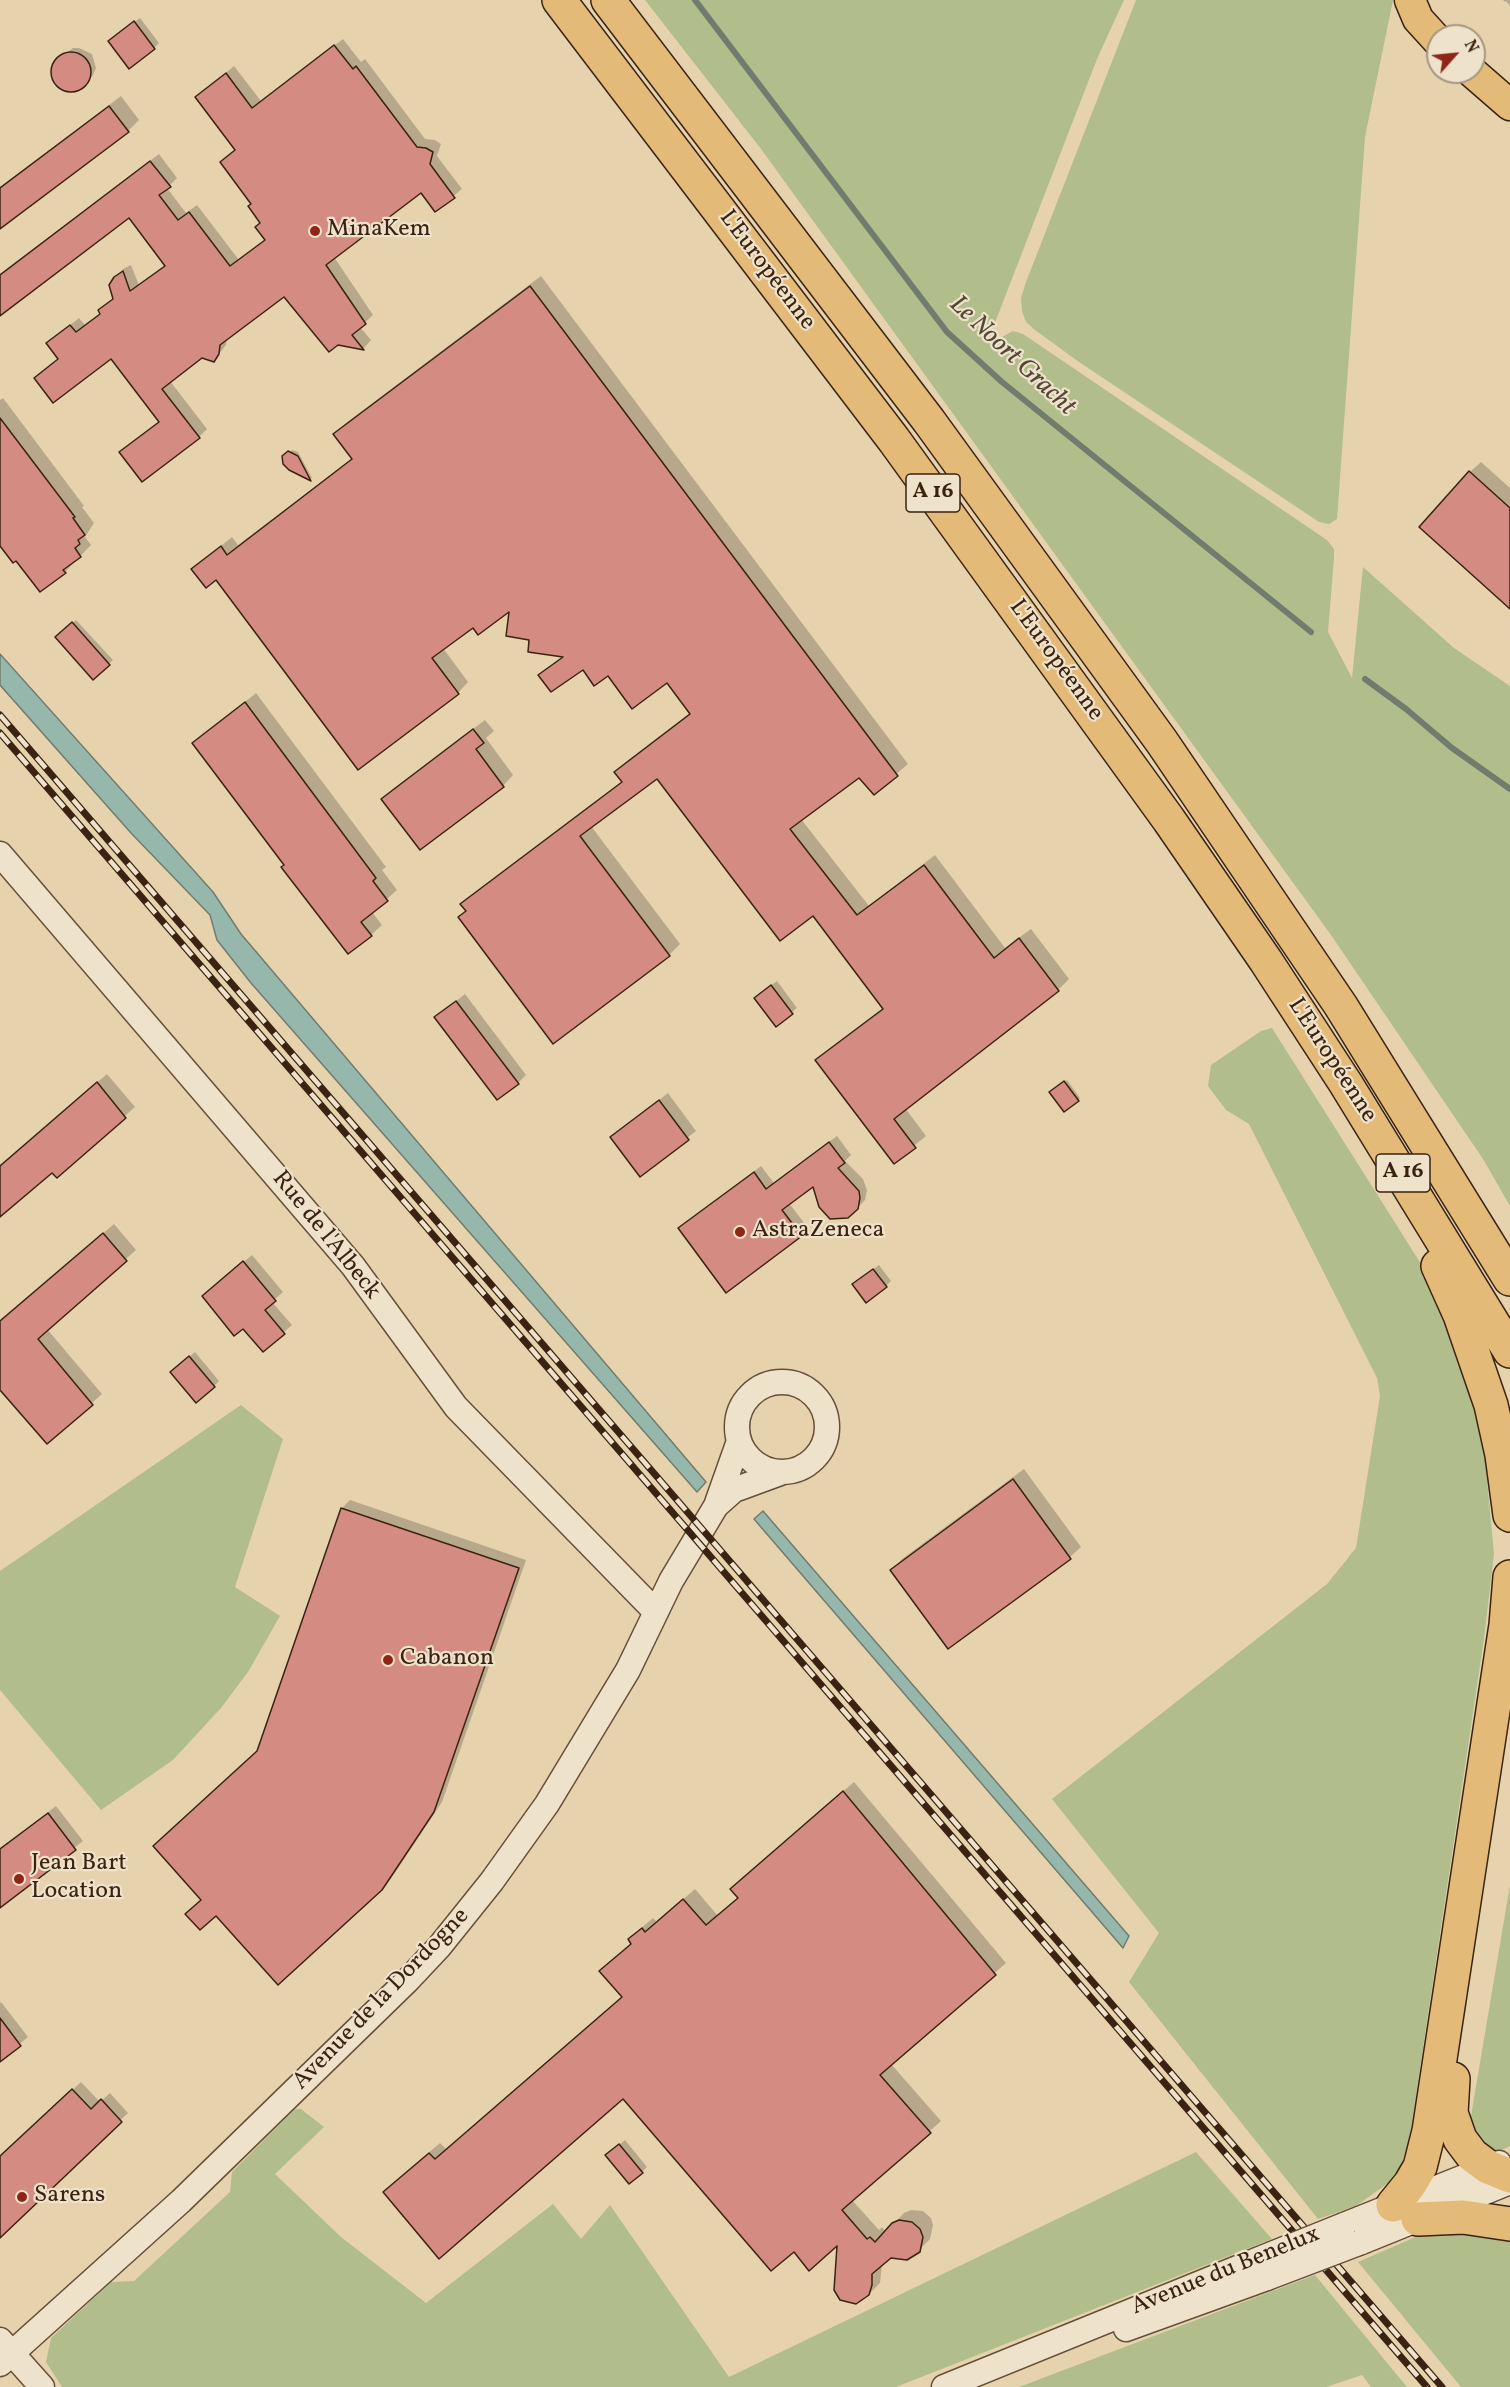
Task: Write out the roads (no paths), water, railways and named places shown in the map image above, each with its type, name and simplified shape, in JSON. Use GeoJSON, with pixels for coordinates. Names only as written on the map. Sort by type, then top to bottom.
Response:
{"type":"FeatureCollection","features":[{"type":"Feature","properties":{"kind":"highway","name":"L'Européenne"},"geometry":{"type":"LineString","coordinates":[[559,0],[942,504],[1175,829],[1290,999],[1410,1185],[1510,1351]]}},
{"type":"Feature","properties":{"kind":"highway","name":"L'Européenne"},"geometry":{"type":"LineString","coordinates":[[608,0],[929,421],[1117,678],[1318,970],[1510,1280]]}},
{"type":"Feature","properties":{"kind":"highway"},"geometry":{"type":"LineString","coordinates":[[1290,999],[1366,1142],[1435,1261],[1460,1315],[1491,1405],[1502,1455],[1510,1515]]}},
{"type":"Feature","properties":{"kind":"highway"},"geometry":{"type":"LineString","coordinates":[[1424,1138],[1510,1269]]}},
{"type":"Feature","properties":{"kind":"highway"},"geometry":{"type":"LineString","coordinates":[[1510,1577],[1506,1625],[1429,2130],[1420,2167],[1410,2184],[1405,2212],[1510,2224]]}},
{"type":"Feature","properties":{"kind":"highway"},"geometry":{"type":"LineString","coordinates":[[1504,2171],[1472,2155],[1460,2139],[1451,2113],[1451,2096],[1510,1704]]}},
{"type":"Feature","properties":{"kind":"main road"},"geometry":{"type":"LineString","coordinates":[[1412,7],[1426,30]]}},
{"type":"Feature","properties":{"kind":"main road"},"geometry":{"type":"LineString","coordinates":[[1486,84],[1510,105]]}},
{"type":"Feature","properties":{"kind":"street","name":"Rue de l'Albeck"},"geometry":{"type":"LineString","coordinates":[[0,854],[353,1266],[456,1407],[656,1612]]}},
{"type":"Feature","properties":{"kind":"street"},"geometry":{"type":"LineString","coordinates":[[769,1383],[799,1385],[819,1400],[825,1411],[827,1430],[825,1443],[810,1463],[798,1469],[783,1472],[758,1465],[749,1457],[739,1441],[737,1429],[740,1411],[753,1392],[769,1383]]}},
{"type":"Feature","properties":{"kind":"street","name":"Avenue de la Dordogne"},"geometry":{"type":"LineString","coordinates":[[4,2352],[214,2169],[407,1981],[444,1941],[487,1888],[547,1803],[628,1670],[676,1571],[716,1506],[739,1441]]}},
{"type":"Feature","properties":{"kind":"street","name":"Avenue de la Dordogne"},"geometry":{"type":"LineString","coordinates":[[716,1506],[734,1490],[783,1472]]}},
{"type":"Feature","properties":{"kind":"street","name":"Avenue du Benelux"},"geometry":{"type":"LineString","coordinates":[[944,2387],[1262,2269],[1504,2171]]}},
{"type":"Feature","properties":{"kind":"street","name":"Avenue du Benelux"},"geometry":{"type":"LineString","coordinates":[[956,2387],[1103,2337],[1262,2269]]}},
{"type":"Feature","properties":{"kind":"street"},"geometry":{"type":"LineString","coordinates":[[4,2352],[42,2387]]}},
{"type":"Feature","properties":{"kind":"water"},"geometry":{"type":"Polygon","coordinates":[[[0,654],[213,892],[241,934],[706,1482],[697,1492],[251,983],[217,940],[210,915],[131,833],[0,685],[0,654]]]}},
{"type":"Feature","properties":{"kind":"water"},"geometry":{"type":"Polygon","coordinates":[[[763,1511],[1129,1936],[1123,1948],[754,1519],[763,1511]]]}},
{"type":"Feature","properties":{"kind":"waterway","name":"Le Noort Gracht"},"geometry":{"type":"LineString","coordinates":[[695,0],[947,332],[1002,382],[1311,632]]}},
{"type":"Feature","properties":{"kind":"waterway","name":"Le Noort Gracht"},"geometry":{"type":"LineString","coordinates":[[1365,679],[1406,709],[1452,748],[1510,789]]}},
{"type":"Feature","properties":{"kind":"railway"},"geometry":{"type":"LineString","coordinates":[[0,715],[1442,2387]]}},
{"type":"Feature","properties":{"kind":"railway"},"geometry":{"type":"LineString","coordinates":[[0,733],[1427,2387]]}},
{"type":"Feature","properties":{"kind":"place","name":"MinaKem"},"geometry":{"type":"Point","coordinates":[315,231]}},
{"type":"Feature","properties":{"kind":"place","name":"AstraZeneca"},"geometry":{"type":"Point","coordinates":[740,1232]}},
{"type":"Feature","properties":{"kind":"place","name":"Cabanon"},"geometry":{"type":"Point","coordinates":[388,1660]}},
{"type":"Feature","properties":{"kind":"place","name":"Jean Bart Location"},"geometry":{"type":"Point","coordinates":[19,1879]}},
{"type":"Feature","properties":{"kind":"place","name":"Sarens"},"geometry":{"type":"Point","coordinates":[22,2197]}}]}
